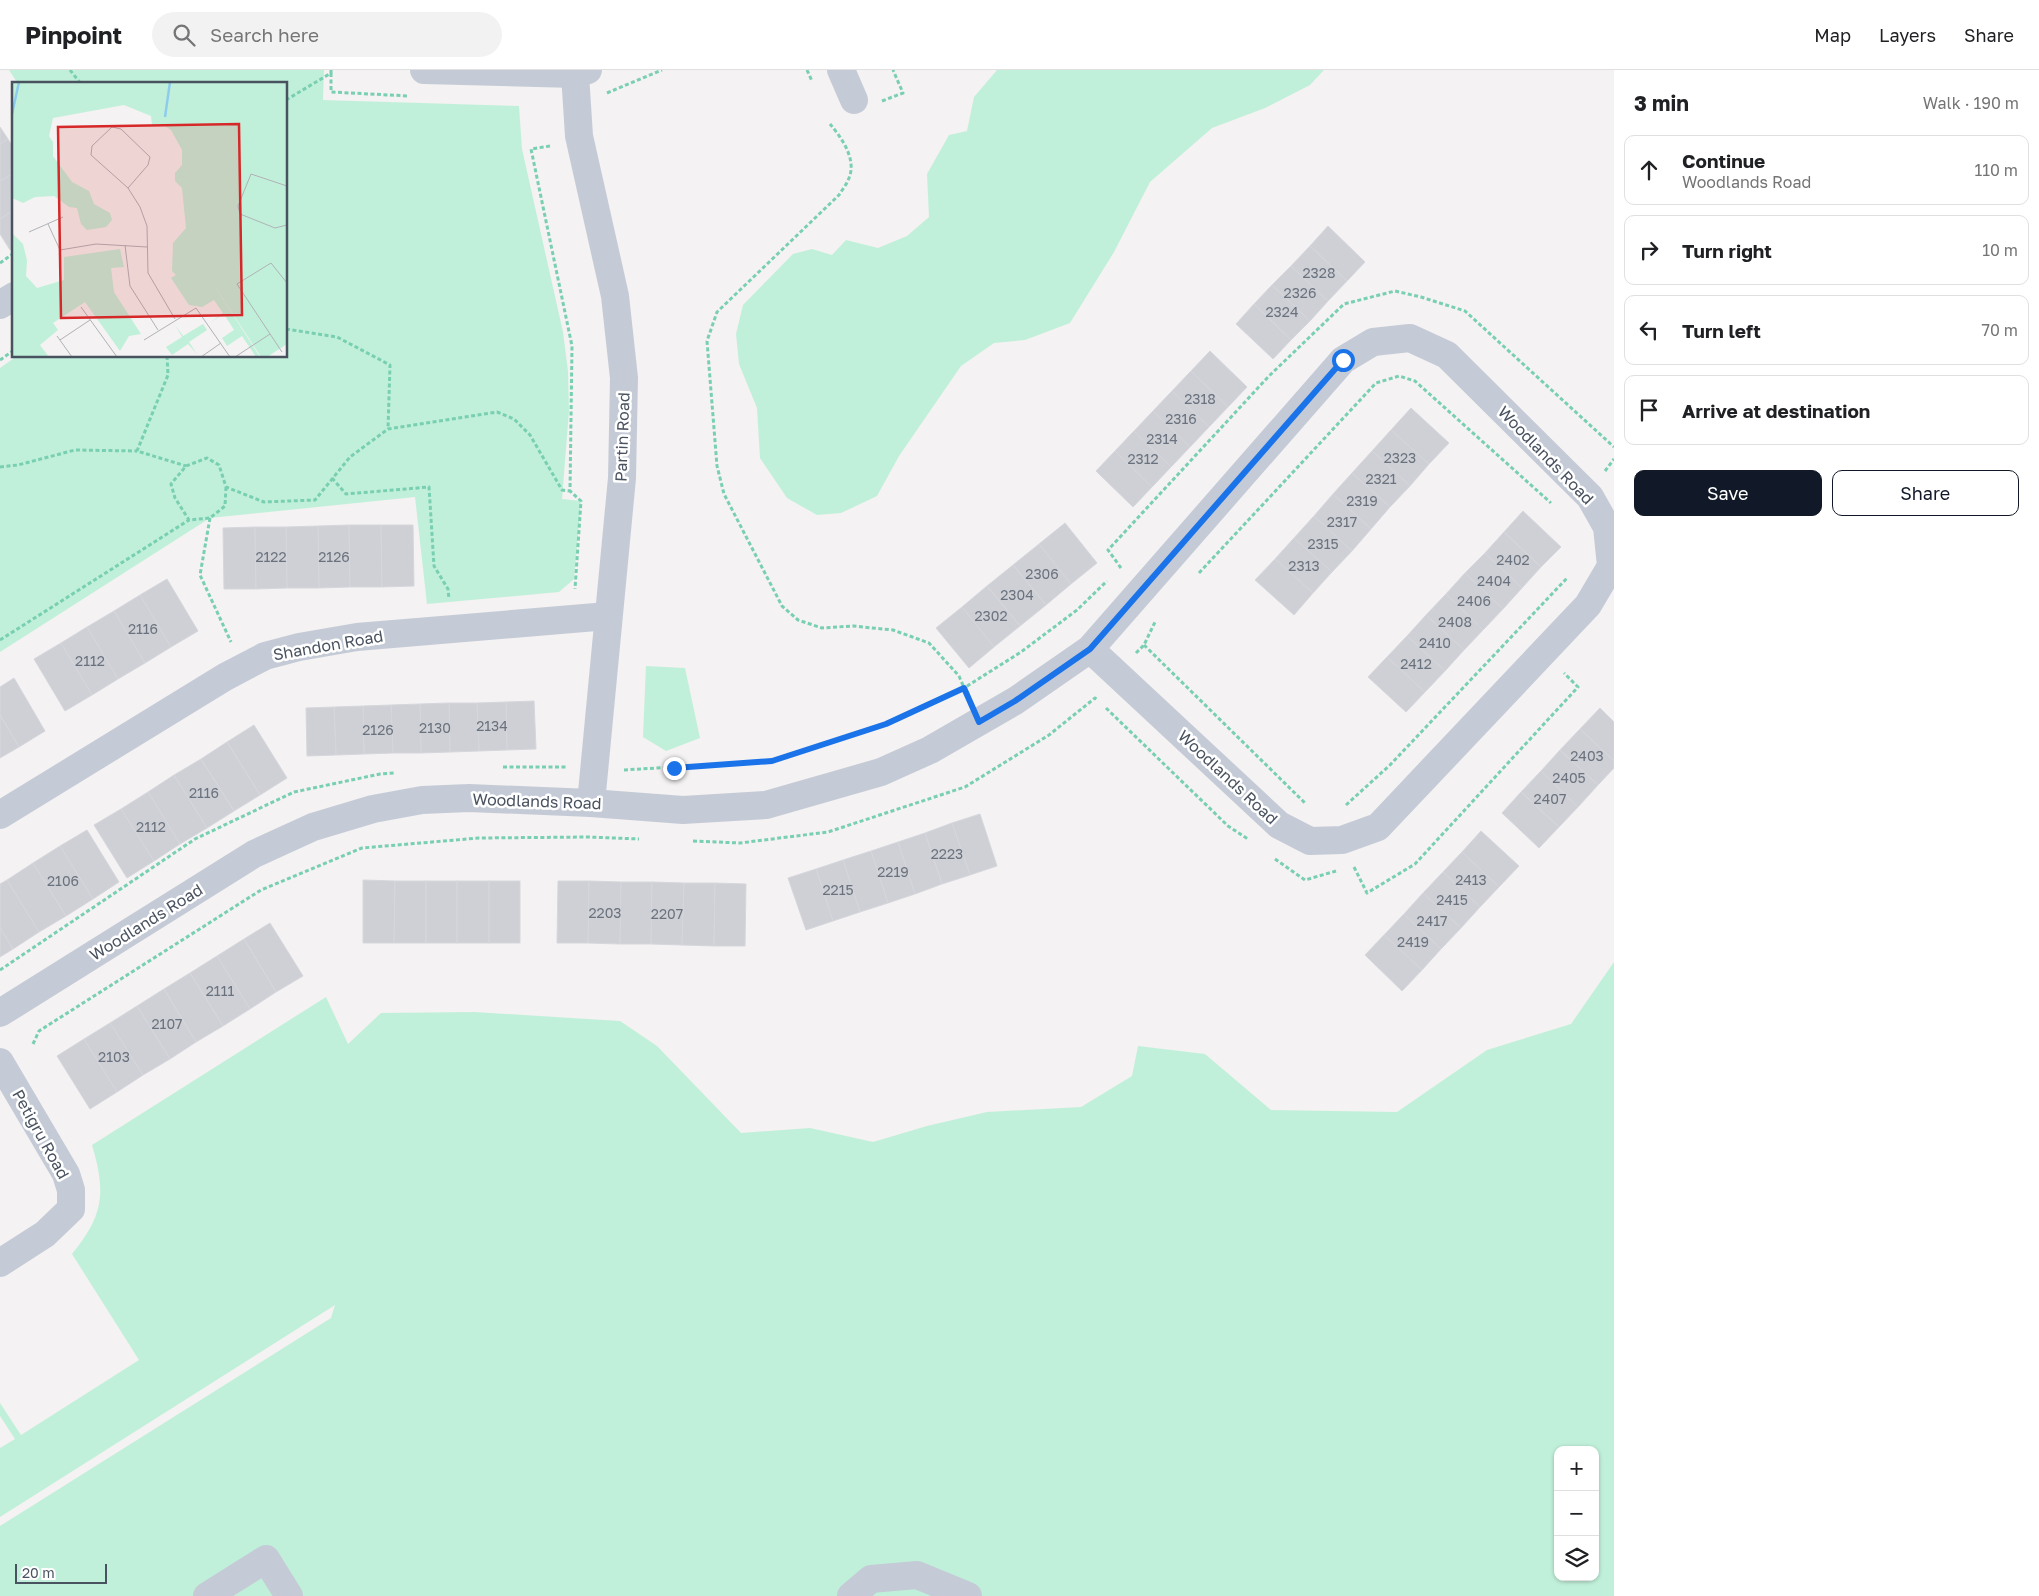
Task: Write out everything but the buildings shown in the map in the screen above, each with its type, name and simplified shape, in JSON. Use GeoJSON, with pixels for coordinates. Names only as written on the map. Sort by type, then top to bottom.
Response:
{"type":"FeatureCollection","features":[{"type":"Feature","properties":{"kind":"street"},"geometry":{"type":"LineString","coordinates":[[841,70],[854,100]]}},
{"type":"Feature","properties":{"kind":"street","name":"Partin Road"},"geometry":{"type":"LineString","coordinates":[[421,83],[582,72],[579,136],[615,296],[624,378],[622,478],[591,803]]}},
{"type":"Feature","properties":{"kind":"street"},"geometry":{"type":"LineString","coordinates":[[0,305],[12,297]]}},
{"type":"Feature","properties":{"kind":"street","name":"Woodlands Road"},"geometry":{"type":"LineString","coordinates":[[0,1013],[254,854],[313,827],[373,809],[422,800],[469,798],[591,803],[683,810],[766,805],[881,772],[930,750],[1015,701],[1090,649],[1343,360],[1373,342],[1410,338],[1448,355],[1590,497],[1608,527],[1611,566],[1588,605],[1378,827],[1342,840],[1310,841],[1279,825],[1090,649]]}},
{"type":"Feature","properties":{"kind":"street","name":"Shandon Road"},"geometry":{"type":"LineString","coordinates":[[0,815],[242,667],[265,656],[300,647],[357,637],[608,616]]}},
{"type":"Feature","properties":{"kind":"street","name":"Petigru Road"},"geometry":{"type":"LineString","coordinates":[[0,1062],[66,1174],[72,1190],[71,1209],[45,1234],[0,1263]]}},
{"type":"Feature","properties":{"kind":"street"},"geometry":{"type":"LineString","coordinates":[[207,1596],[266,1559],[289,1596]]}},
{"type":"Feature","properties":{"kind":"street"},"geometry":{"type":"LineString","coordinates":[[851,1596],[871,1579],[917,1575],[968,1596]]}},
{"type":"Feature","properties":{"kind":"path"},"geometry":{"type":"LineString","coordinates":[[70,70],[79,82]]}},
{"type":"Feature","properties":{"kind":"path"},"geometry":{"type":"LineString","coordinates":[[331,72],[331,92],[421,83]]}},
{"type":"Feature","properties":{"kind":"path"},"geometry":{"type":"LineString","coordinates":[[288,99],[331,72]]}},
{"type":"Feature","properties":{"kind":"path"},"geometry":{"type":"LineString","coordinates":[[830,124],[842,139],[850,159],[850,176],[839,195],[717,312],[714,319],[707,341],[717,466],[724,494],[782,606],[798,620],[822,628],[853,626],[893,630],[929,643],[959,676],[979,722]]}},
{"type":"Feature","properties":{"kind":"path"},"geometry":{"type":"LineString","coordinates":[[556,145],[531,149],[572,346],[570,491]]}},
{"type":"Feature","properties":{"kind":"path"},"geometry":{"type":"LineString","coordinates":[[0,263],[12,254]]}},
{"type":"Feature","properties":{"kind":"path"},"geometry":{"type":"LineString","coordinates":[[288,329],[337,337],[390,365],[388,429]]}},
{"type":"Feature","properties":{"kind":"path"},"geometry":{"type":"LineString","coordinates":[[0,360],[12,351]]}},
{"type":"Feature","properties":{"kind":"path"},"geometry":{"type":"LineString","coordinates":[[137,451],[168,374],[167,358]]}},
{"type":"Feature","properties":{"kind":"path"},"geometry":{"type":"LineString","coordinates":[[1196,576],[1376,383],[1399,376],[1415,381],[1558,510]]}},
{"type":"Feature","properties":{"kind":"path"},"geometry":{"type":"LineString","coordinates":[[226,487],[264,502],[315,500],[350,457],[388,429],[497,412],[514,419],[530,435],[562,490],[570,491],[581,501],[574,619]]}},
{"type":"Feature","properties":{"kind":"path"},"geometry":{"type":"LineString","coordinates":[[0,467],[18,465],[75,450],[137,451],[186,466]]}},
{"type":"Feature","properties":{"kind":"path"},"geometry":{"type":"LineString","coordinates":[[0,640],[188,520],[210,518],[225,506],[226,487],[219,465],[207,458],[186,466],[171,484],[174,498],[188,520]]}},
{"type":"Feature","properties":{"kind":"path"},"geometry":{"type":"LineString","coordinates":[[332,478],[346,494],[429,486],[434,566],[448,589],[451,629]]}},
{"type":"Feature","properties":{"kind":"path"},"geometry":{"type":"LineString","coordinates":[[210,518],[200,575],[242,667]]}},
{"type":"Feature","properties":{"kind":"path"},"geometry":{"type":"LineString","coordinates":[[1339,811],[1390,765],[1575,570]]}},
{"type":"Feature","properties":{"kind":"path"},"geometry":{"type":"LineString","coordinates":[[1156,619],[1144,645],[1308,806]]}},
{"type":"Feature","properties":{"kind":"path"},"geometry":{"type":"LineString","coordinates":[[1346,869],[1354,866],[1367,893],[1416,864],[1578,688],[1563,672],[1569,665]]}},
{"type":"Feature","properties":{"kind":"path"},"geometry":{"type":"LineString","coordinates":[[618,770],[772,761],[886,724],[964,688]]}},
{"type":"Feature","properties":{"kind":"path"},"geometry":{"type":"LineString","coordinates":[[684,841],[740,843],[828,832],[965,787],[1049,735],[1096,698],[1228,826],[1252,842]]}},
{"type":"Feature","properties":{"kind":"path"},"geometry":{"type":"LineString","coordinates":[[33,1044],[39,1031],[261,890],[362,848],[479,838],[589,837],[646,839]]}},
{"type":"Feature","properties":{"kind":"path"},"geometry":{"type":"LineString","coordinates":[[1274,858],[1305,880],[1338,871]]}},
{"type":"Feature","properties":{"kind":"green space"},"geometry":{"type":"Polygon","coordinates":[[[9,70],[324,70],[323,100],[519,106],[522,149],[563,332],[568,371],[569,411],[562,499],[581,501],[574,579],[559,592],[427,604],[415,497],[210,518],[0,652],[0,368],[14,358],[288,358],[288,82],[17,82],[9,70]]]}},
{"type":"Feature","properties":{"kind":"green space"},"geometry":{"type":"Polygon","coordinates":[[[997,70],[1324,70],[1310,85],[1265,108],[1212,128],[1150,182],[1114,252],[1070,323],[1025,340],[994,343],[961,366],[899,456],[877,496],[841,513],[817,515],[787,498],[760,458],[757,408],[739,364],[736,334],[743,305],[793,254],[812,249],[832,255],[846,240],[878,248],[907,236],[929,217],[927,174],[949,135],[967,131],[974,97],[997,70]]]}},
{"type":"Feature","properties":{"kind":"green space"},"geometry":{"type":"Polygon","coordinates":[[[646,666],[685,668],[700,738],[666,751],[643,737],[646,666]]]}},
{"type":"Feature","properties":{"kind":"green space"},"geometry":{"type":"Polygon","coordinates":[[[1614,962],[1614,1596],[0,1596],[0,1526],[331,1318],[335,1305],[0,1517],[0,1448],[15,1439],[0,1416],[0,1403],[21,1435],[139,1360],[72,1254],[91,1227],[99,1202],[99,1176],[92,1145],[326,997],[348,1044],[381,1013],[474,1012],[620,1021],[657,1046],[741,1133],[810,1128],[873,1142],[927,1126],[987,1112],[1081,1107],[1132,1076],[1138,1046],[1205,1054],[1271,1110],[1397,1112],[1487,1050],[1571,1024],[1614,962]]]}},
{"type":"Feature","properties":{"kind":"route"},"geometry":{"type":"LineString","coordinates":[[674,768],[772,761],[886,724],[964,688],[979,722],[1015,701],[1090,649],[1343,360]]}}]}
